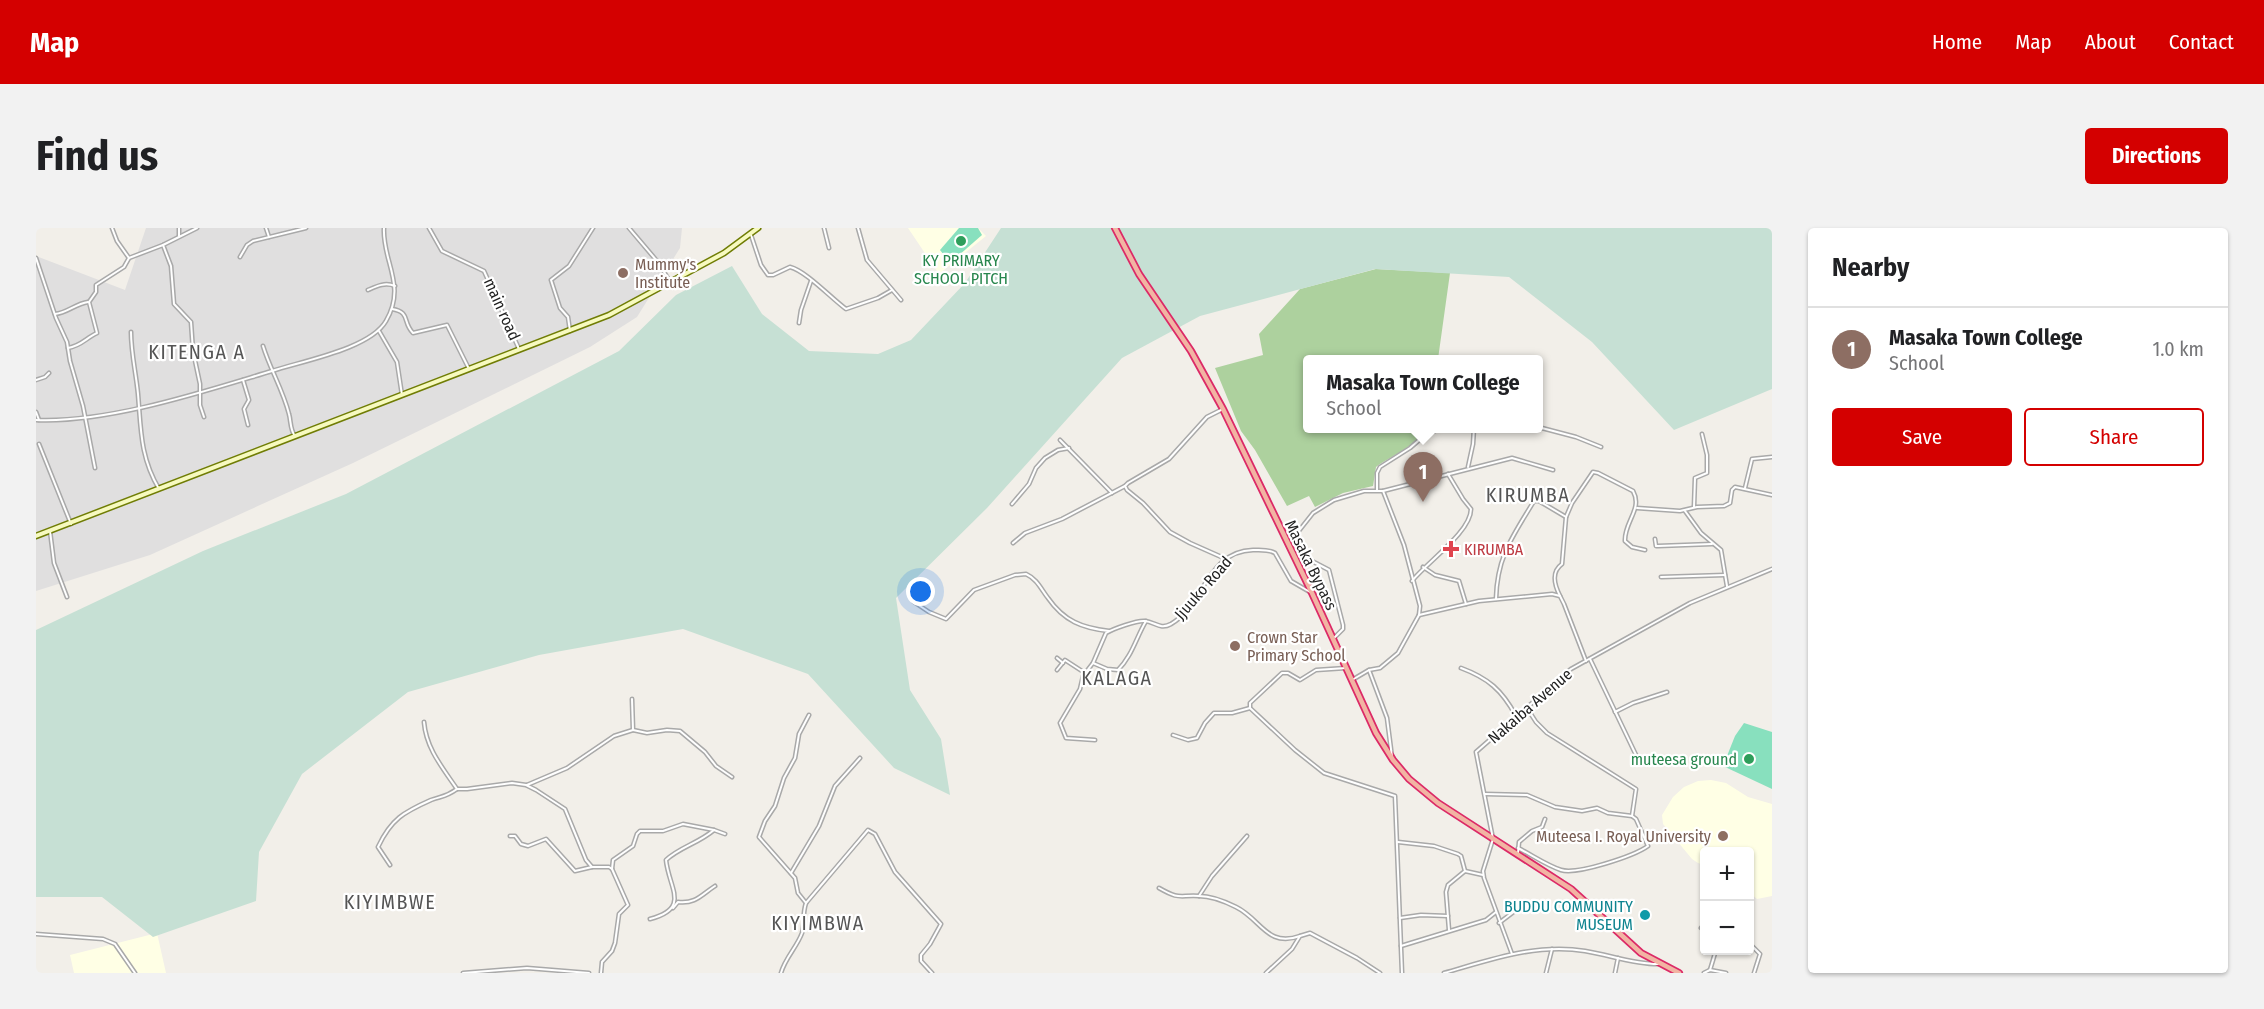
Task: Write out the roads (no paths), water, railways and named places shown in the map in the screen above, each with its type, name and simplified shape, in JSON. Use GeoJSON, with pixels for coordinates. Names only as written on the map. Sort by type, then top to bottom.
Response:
{"type":"FeatureCollection","features":[{"type":"Feature","properties":{"kind":"highway","name":"Masaka Bypass"},"geometry":{"type":"LineString","coordinates":[[1115,228],[1139,274],[1191,351],[1223,409],[1312,593],[1376,733],[1393,760],[1420,789],[1456,816],[1493,839],[1518,851],[1571,889],[1631,945],[1658,963],[1679,973]]}},
{"type":"Feature","properties":{"kind":"main road"},"geometry":{"type":"LineString","coordinates":[[37,534],[71,524],[609,315],[724,253],[758,228]]}},
{"type":"Feature","properties":{"kind":"street"},"geometry":{"type":"LineString","coordinates":[[112,228],[117,241],[129,258]]}},
{"type":"Feature","properties":{"kind":"street"},"geometry":{"type":"LineString","coordinates":[[179,228],[179,236]]}},
{"type":"Feature","properties":{"kind":"street"},"geometry":{"type":"LineString","coordinates":[[55,314],[66,312],[76,304],[89,302],[96,292],[96,285],[124,267],[129,258],[164,245],[197,228]]}},
{"type":"Feature","properties":{"kind":"street"},"geometry":{"type":"LineString","coordinates":[[266,228],[269,237]]}},
{"type":"Feature","properties":{"kind":"street"},"geometry":{"type":"LineString","coordinates":[[240,257],[247,245],[306,228]]}},
{"type":"Feature","properties":{"kind":"street"},"geometry":{"type":"LineString","coordinates":[[36,412],[37,420],[85,417],[138,407],[243,380],[342,350],[369,338],[379,331],[392,309],[394,275],[384,241],[384,228]]}},
{"type":"Feature","properties":{"kind":"street","name":"main road"},"geometry":{"type":"LineString","coordinates":[[429,228],[442,251],[484,271],[520,350]]}},
{"type":"Feature","properties":{"kind":"street"},"geometry":{"type":"LineString","coordinates":[[570,331],[568,317],[560,308],[551,280],[569,266],[593,228]]}},
{"type":"Feature","properties":{"kind":"street"},"geometry":{"type":"LineString","coordinates":[[630,228],[657,261],[671,283]]}},
{"type":"Feature","properties":{"kind":"street"},"geometry":{"type":"LineString","coordinates":[[824,228],[829,248]]}},
{"type":"Feature","properties":{"kind":"street"},"geometry":{"type":"LineString","coordinates":[[858,228],[867,260],[901,300]]}},
{"type":"Feature","properties":{"kind":"street"},"geometry":{"type":"LineString","coordinates":[[751,235],[761,265],[768,275],[790,267],[802,272],[846,309],[878,298],[892,290]]}},
{"type":"Feature","properties":{"kind":"street"},"geometry":{"type":"LineString","coordinates":[[164,245],[171,266],[174,304],[191,322],[201,392],[200,405],[204,417]]}},
{"type":"Feature","properties":{"kind":"street"},"geometry":{"type":"LineString","coordinates":[[36,258],[69,348],[95,468]]}},
{"type":"Feature","properties":{"kind":"street"},"geometry":{"type":"LineString","coordinates":[[799,323],[811,281]]}},
{"type":"Feature","properties":{"kind":"street"},"geometry":{"type":"LineString","coordinates":[[368,290],[377,285],[394,286]]}},
{"type":"Feature","properties":{"kind":"street"},"geometry":{"type":"LineString","coordinates":[[69,348],[79,346],[98,332],[89,302]]}},
{"type":"Feature","properties":{"kind":"street"},"geometry":{"type":"LineString","coordinates":[[392,309],[404,313],[410,331],[413,333],[447,325],[469,369]]}},
{"type":"Feature","properties":{"kind":"street"},"geometry":{"type":"LineString","coordinates":[[379,331],[397,362],[402,395]]}},
{"type":"Feature","properties":{"kind":"street"},"geometry":{"type":"LineString","coordinates":[[132,332],[141,446],[148,470],[159,489]]}},
{"type":"Feature","properties":{"kind":"street"},"geometry":{"type":"LineString","coordinates":[[262,346],[274,370],[289,413],[291,432],[295,436]]}},
{"type":"Feature","properties":{"kind":"street"},"geometry":{"type":"LineString","coordinates":[[36,380],[45,377],[48,373]]}},
{"type":"Feature","properties":{"kind":"street"},"geometry":{"type":"LineString","coordinates":[[243,380],[249,400],[244,409],[248,425]]}},
{"type":"Feature","properties":{"kind":"street"},"geometry":{"type":"LineString","coordinates":[[1014,543],[1025,533],[1062,519],[1125,486],[1169,459],[1207,417],[1223,409]]}},
{"type":"Feature","properties":{"kind":"street"},"geometry":{"type":"LineString","coordinates":[[1543,428],[1601,447]]}},
{"type":"Feature","properties":{"kind":"street"},"geometry":{"type":"LineString","coordinates":[[1377,490],[1377,473],[1380,467],[1431,433]]}},
{"type":"Feature","properties":{"kind":"street"},"geometry":{"type":"LineString","coordinates":[[1468,468],[1474,433]]}},
{"type":"Feature","properties":{"kind":"street"},"geometry":{"type":"LineString","coordinates":[[1694,507],[1695,478],[1707,473],[1707,455],[1702,434]]}},
{"type":"Feature","properties":{"kind":"street"},"geometry":{"type":"LineString","coordinates":[[1060,440],[1112,493]]}},
{"type":"Feature","properties":{"kind":"street"},"geometry":{"type":"LineString","coordinates":[[39,444],[71,524]]}},
{"type":"Feature","properties":{"kind":"street"},"geometry":{"type":"LineString","coordinates":[[1012,504],[1029,484],[1036,468],[1045,458],[1058,450],[1069,448]]}},
{"type":"Feature","properties":{"kind":"street"},"geometry":{"type":"LineString","coordinates":[[1745,488],[1751,460],[1772,457]]}},
{"type":"Feature","properties":{"kind":"street"},"geometry":{"type":"LineString","coordinates":[[1333,639],[1343,629],[1343,625],[1329,570],[1308,559],[1297,538],[1298,532],[1313,513],[1347,494],[1383,490],[1515,458],[1553,470]]}},
{"type":"Feature","properties":{"kind":"street"},"geometry":{"type":"LineString","coordinates":[[1586,661],[1576,631],[1557,590],[1554,570],[1562,564],[1566,517],[1575,499],[1595,472],[1633,491],[1637,508],[1625,534],[1625,541],[1632,547],[1646,550]]}},
{"type":"Feature","properties":{"kind":"street"},"geometry":{"type":"LineString","coordinates":[[1412,581],[1423,567],[1457,537],[1470,517],[1471,509],[1462,500],[1448,474]]}},
{"type":"Feature","properties":{"kind":"street"},"geometry":{"type":"LineString","coordinates":[[1125,486],[1170,532],[1226,559]]}},
{"type":"Feature","properties":{"kind":"street"},"geometry":{"type":"LineString","coordinates":[[1637,508],[1684,511],[1694,507],[1727,506],[1734,487],[1772,495]]}},
{"type":"Feature","properties":{"kind":"street"},"geometry":{"type":"LineString","coordinates":[[1372,676],[1402,648],[1419,615],[1420,606],[1404,545],[1383,490]]}},
{"type":"Feature","properties":{"kind":"street"},"geometry":{"type":"LineString","coordinates":[[1496,599],[1497,574],[1508,544],[1534,501],[1539,501],[1566,517]]}},
{"type":"Feature","properties":{"kind":"street"},"geometry":{"type":"LineString","coordinates":[[1684,511],[1701,533],[1721,550],[1727,586]]}},
{"type":"Feature","properties":{"kind":"street"},"geometry":{"type":"LineString","coordinates":[[50,531],[54,563],[67,597]]}},
{"type":"Feature","properties":{"kind":"street"},"geometry":{"type":"LineString","coordinates":[[1655,539],[1658,546],[1715,544]]}},
{"type":"Feature","properties":{"kind":"street","name":"Jjuuko Road"},"geometry":{"type":"LineString","coordinates":[[1109,631],[1146,621],[1159,627],[1172,624],[1226,559],[1241,550],[1272,551],[1278,556],[1291,581],[1312,593]]}},
{"type":"Feature","properties":{"kind":"street"},"geometry":{"type":"LineString","coordinates":[[1423,567],[1435,575],[1459,581],[1466,604]]}},
{"type":"Feature","properties":{"kind":"street","name":"Nakaiba Avenue"},"geometry":{"type":"LineString","coordinates":[[1484,875],[1493,839],[1476,752],[1571,669],[1690,603],[1772,569]]}},
{"type":"Feature","properties":{"kind":"street"},"geometry":{"type":"LineString","coordinates":[[914,602],[946,619],[974,590],[1015,575],[1026,574],[1039,584],[1052,603],[1075,624],[1109,631]]}},
{"type":"Feature","properties":{"kind":"street"},"geometry":{"type":"LineString","coordinates":[[1661,577],[1725,575]]}},
{"type":"Feature","properties":{"kind":"street"},"geometry":{"type":"LineString","coordinates":[[1552,594],[1557,590]]}},
{"type":"Feature","properties":{"kind":"street"},"geometry":{"type":"LineString","coordinates":[[1419,615],[1496,599],[1552,594],[1560,597]]}},
{"type":"Feature","properties":{"kind":"street"},"geometry":{"type":"LineString","coordinates":[[1420,606],[1428,613]]}},
{"type":"Feature","properties":{"kind":"street"},"geometry":{"type":"LineString","coordinates":[[1093,663],[1107,669],[1118,670],[1130,657],[1136,639],[1146,621]]}},
{"type":"Feature","properties":{"kind":"street"},"geometry":{"type":"LineString","coordinates":[[1095,740],[1066,738],[1060,723],[1080,688],[1085,673],[1093,663],[1103,637],[1109,631]]}},
{"type":"Feature","properties":{"kind":"street"},"geometry":{"type":"LineString","coordinates":[[1057,658],[1064,663]]}},
{"type":"Feature","properties":{"kind":"street"},"geometry":{"type":"LineString","coordinates":[[1590,659],[1636,755]]}},
{"type":"Feature","properties":{"kind":"street"},"geometry":{"type":"LineString","coordinates":[[1057,670],[1065,660],[1085,673]]}},
{"type":"Feature","properties":{"kind":"street"},"geometry":{"type":"LineString","coordinates":[[1250,708],[1250,703],[1282,673],[1288,673],[1300,680],[1316,670],[1347,668]]}},
{"type":"Feature","properties":{"kind":"street"},"geometry":{"type":"LineString","coordinates":[[1461,668],[1486,679],[1499,691],[1516,716]]}},
{"type":"Feature","properties":{"kind":"street"},"geometry":{"type":"LineString","coordinates":[[1352,680],[1369,670],[1377,670]]}},
{"type":"Feature","properties":{"kind":"street"},"geometry":{"type":"LineString","coordinates":[[1369,670],[1387,718],[1393,760]]}},
{"type":"Feature","properties":{"kind":"street"},"geometry":{"type":"LineString","coordinates":[[1615,712],[1633,703],[1667,692]]}},
{"type":"Feature","properties":{"kind":"street"},"geometry":{"type":"LineString","coordinates":[[632,699],[633,730]]}},
{"type":"Feature","properties":{"kind":"street"},"geometry":{"type":"LineString","coordinates":[[1173,735],[1188,740],[1197,738],[1205,723],[1214,713],[1250,708]]}},
{"type":"Feature","properties":{"kind":"street"},"geometry":{"type":"LineString","coordinates":[[1250,708],[1295,750],[1324,773],[1395,796],[1402,973]]}},
{"type":"Feature","properties":{"kind":"street"},"geometry":{"type":"LineString","coordinates":[[1527,708],[1547,733],[1636,789],[1632,816]]}},
{"type":"Feature","properties":{"kind":"street"},"geometry":{"type":"LineString","coordinates":[[806,903],[798,893],[797,882],[791,873],[759,837],[795,758],[799,734],[809,715]]}},
{"type":"Feature","properties":{"kind":"street"},"geometry":{"type":"LineString","coordinates":[[424,722],[425,737],[435,758],[457,789]]}},
{"type":"Feature","properties":{"kind":"street"},"geometry":{"type":"LineString","coordinates":[[526,785],[567,768],[614,736],[633,730],[647,733],[680,731],[705,752],[716,766],[732,777]]}},
{"type":"Feature","properties":{"kind":"street"},"geometry":{"type":"LineString","coordinates":[[791,873],[819,826],[835,786],[860,758]]}},
{"type":"Feature","properties":{"kind":"street"},"geometry":{"type":"LineString","coordinates":[[390,865],[378,847],[383,836],[400,814],[432,800],[446,797],[457,789],[512,783],[526,785],[554,800],[565,809],[586,860],[592,867]]}},
{"type":"Feature","properties":{"kind":"street"},"geometry":{"type":"LineString","coordinates":[[1485,794],[1527,795],[1555,807],[1582,811],[1597,808],[1608,813],[1632,816],[1636,819],[1647,847],[1589,867],[1561,870],[1518,851],[1521,839],[1543,826],[1545,819]]}},
{"type":"Feature","properties":{"kind":"street"},"geometry":{"type":"LineString","coordinates":[[601,973],[602,962],[613,948],[619,914],[628,905],[612,869],[613,860],[633,846],[640,831],[663,831],[680,824],[725,834]]}},
{"type":"Feature","properties":{"kind":"street"},"geometry":{"type":"LineString","coordinates":[[671,910],[676,897],[666,860],[680,849],[707,837],[714,830]]}},
{"type":"Feature","properties":{"kind":"street"},"geometry":{"type":"LineString","coordinates":[[781,973],[785,961],[801,936],[802,913],[806,903],[868,830],[875,834],[895,872],[941,924],[921,955],[921,961],[932,973]]}},
{"type":"Feature","properties":{"kind":"street"},"geometry":{"type":"LineString","coordinates":[[510,836],[515,836],[521,844],[528,846],[546,838],[575,871],[592,867],[612,869]]}},
{"type":"Feature","properties":{"kind":"street"},"geometry":{"type":"LineString","coordinates":[[1199,896],[1212,876],[1247,836]]}},
{"type":"Feature","properties":{"kind":"street"},"geometry":{"type":"LineString","coordinates":[[1398,842],[1434,846],[1458,854],[1461,856],[1465,871]]}},
{"type":"Feature","properties":{"kind":"street"},"geometry":{"type":"LineString","coordinates":[[1465,871],[1484,875],[1499,923],[1512,954]]}},
{"type":"Feature","properties":{"kind":"street"},"geometry":{"type":"LineString","coordinates":[[1449,930],[1446,888],[1465,871]]}},
{"type":"Feature","properties":{"kind":"street"},"geometry":{"type":"LineString","coordinates":[[650,919],[662,916],[678,902],[689,903],[697,900],[715,886]]}},
{"type":"Feature","properties":{"kind":"street"},"geometry":{"type":"LineString","coordinates":[[1159,888],[1179,898],[1199,896],[1236,907],[1250,916],[1274,938],[1287,939],[1306,933],[1314,934],[1380,973]]}},
{"type":"Feature","properties":{"kind":"street"},"geometry":{"type":"LineString","coordinates":[[1499,923],[1524,904],[1536,910]]}},
{"type":"Feature","properties":{"kind":"street"},"geometry":{"type":"LineString","coordinates":[[1401,946],[1486,920],[1496,912]]}},
{"type":"Feature","properties":{"kind":"street"},"geometry":{"type":"LineString","coordinates":[[1400,918],[1421,915],[1448,916]]}},
{"type":"Feature","properties":{"kind":"street"},"geometry":{"type":"LineString","coordinates":[[36,934],[103,939],[115,944],[135,973]]}},
{"type":"Feature","properties":{"kind":"street"},"geometry":{"type":"LineString","coordinates":[[1266,973],[1292,949],[1300,936]]}},
{"type":"Feature","properties":{"kind":"street"},"geometry":{"type":"LineString","coordinates":[[1754,949],[1760,954],[1754,973]]}},
{"type":"Feature","properties":{"kind":"street"},"geometry":{"type":"LineString","coordinates":[[1546,973],[1552,950]]}},
{"type":"Feature","properties":{"kind":"street"},"geometry":{"type":"LineString","coordinates":[[1444,973],[1525,951],[1585,951],[1645,963],[1658,963]]}},
{"type":"Feature","properties":{"kind":"street"},"geometry":{"type":"LineString","coordinates":[[1710,970],[1715,955]]}},
{"type":"Feature","properties":{"kind":"street"},"geometry":{"type":"LineString","coordinates":[[1615,973],[1618,958]]}},
{"type":"Feature","properties":{"kind":"street"},"geometry":{"type":"LineString","coordinates":[[526,973],[527,968]]}},
{"type":"Feature","properties":{"kind":"street"},"geometry":{"type":"LineString","coordinates":[[463,973],[527,968],[589,973]]}},
{"type":"Feature","properties":{"kind":"street"},"geometry":{"type":"LineString","coordinates":[[1704,973],[1710,970],[1726,973]]}},
{"type":"Feature","properties":{"kind":"place","name":"KY PRIMARY SCHOOL PITCH"},"geometry":{"type":"Point","coordinates":[961,241]}},
{"type":"Feature","properties":{"kind":"place","name":"Mummy's Institute"},"geometry":{"type":"Point","coordinates":[623,273]}},
{"type":"Feature","properties":{"kind":"place","name":"Masaka Town College"},"geometry":{"type":"Point","coordinates":[1423,502]}},
{"type":"Feature","properties":{"kind":"place","name":"KIRUMBA"},"geometry":{"type":"Point","coordinates":[1451,549]}},
{"type":"Feature","properties":{"kind":"place","name":"Crown Star Primary School"},"geometry":{"type":"Point","coordinates":[1235,646]}},
{"type":"Feature","properties":{"kind":"place","name":"muteesa ground"},"geometry":{"type":"Point","coordinates":[1749,759]}},
{"type":"Feature","properties":{"kind":"place","name":"Muteesa I. Royal University"},"geometry":{"type":"Point","coordinates":[1723,836]}},
{"type":"Feature","properties":{"kind":"place","name":"BUDDU COMMUNITY MUSEUM"},"geometry":{"type":"Point","coordinates":[1645,915]}},
{"type":"Feature","properties":{"kind":"district","name":"KITENGA A"},"geometry":{"type":"Point","coordinates":[197,352]}},
{"type":"Feature","properties":{"kind":"district","name":"KIRUMBA"},"geometry":{"type":"Point","coordinates":[1528,495]}},
{"type":"Feature","properties":{"kind":"district","name":"KALAGA"},"geometry":{"type":"Point","coordinates":[1117,678]}},
{"type":"Feature","properties":{"kind":"district","name":"KIYIMBWE"},"geometry":{"type":"Point","coordinates":[390,902]}},
{"type":"Feature","properties":{"kind":"district","name":"KIYIMBWA"},"geometry":{"type":"Point","coordinates":[818,923]}}]}
